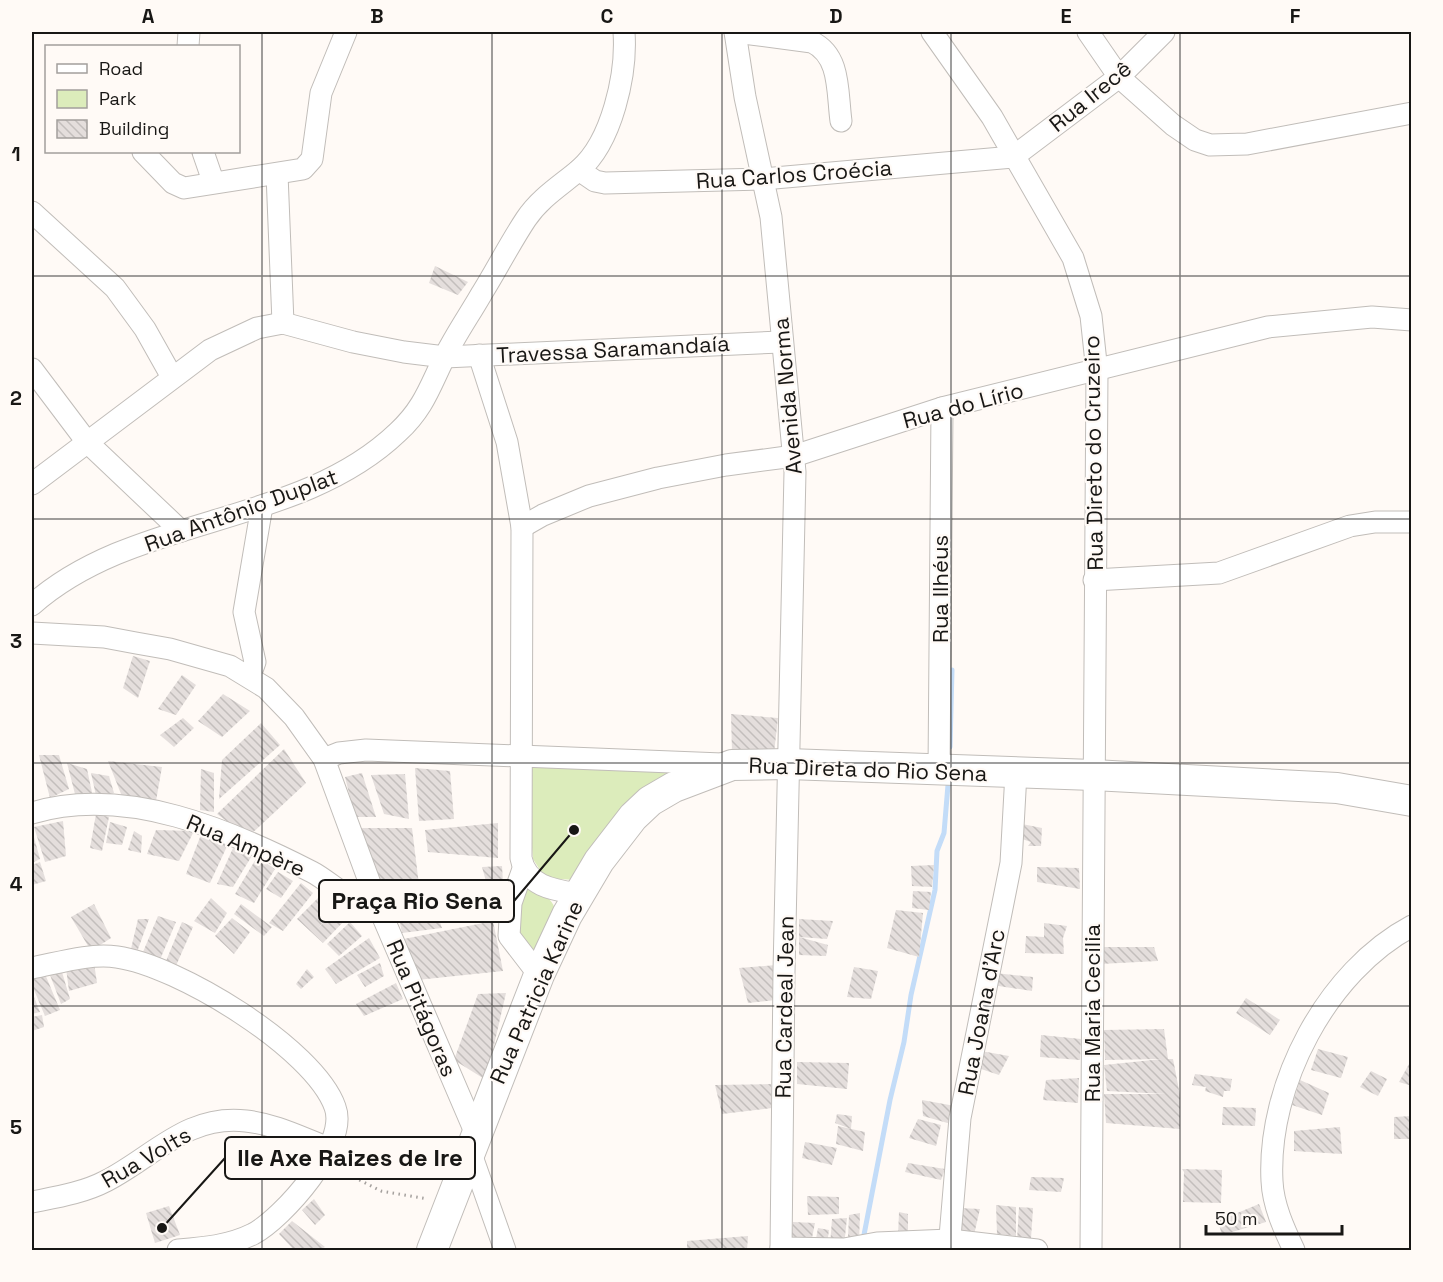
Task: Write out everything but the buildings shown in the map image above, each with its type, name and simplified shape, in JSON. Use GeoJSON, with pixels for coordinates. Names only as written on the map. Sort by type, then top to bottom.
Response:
{"type":"FeatureCollection","features":[{"type":"Feature","properties":{"kind":"main road","name":"Rua Direta do Rio Sena"},"geometry":{"type":"LineString","coordinates":[[732,765],[788,764],[1093,775],[1337,788],[1412,801]]}},
{"type":"Feature","properties":{"kind":"main road","name":"Rua Patricia Karine"},"geometry":{"type":"LineString","coordinates":[[432,1251],[539,975],[579,894],[604,853],[633,817],[650,801],[674,787],[732,765]]}},
{"type":"Feature","properties":{"kind":"street"},"geometry":{"type":"LineString","coordinates":[[144,153],[178,187],[303,169],[312,159],[321,93],[346,32]]}},
{"type":"Feature","properties":{"kind":"street","name":"Rua Antônio Duplat"},"geometry":{"type":"LineString","coordinates":[[32,605],[96,565],[181,531],[262,506],[327,481],[375,453],[399,431],[418,410],[435,383],[445,357],[525,219],[544,197],[579,170],[601,145],[607,131],[621,70],[624,32]]}},
{"type":"Feature","properties":{"kind":"street"},"geometry":{"type":"LineString","coordinates":[[735,32],[812,42],[823,47],[831,57],[835,71],[841,120]]}},
{"type":"Feature","properties":{"kind":"street","name":"Avenida Norma"},"geometry":{"type":"LineString","coordinates":[[735,32],[771,217],[781,342],[794,456],[788,764]]}},
{"type":"Feature","properties":{"kind":"street","name":"Rua Direto do Cruzeiro"},"geometry":{"type":"LineString","coordinates":[[932,32],[992,117],[1013,157],[1058,227],[1073,258],[1091,316],[1096,372],[1093,775]]}},
{"type":"Feature","properties":{"kind":"street"},"geometry":{"type":"LineString","coordinates":[[1088,32],[1119,77],[1173,125],[1195,140],[1210,145],[1247,144],[1412,112]]}},
{"type":"Feature","properties":{"kind":"street","name":"Rua Irecê"},"geometry":{"type":"LineString","coordinates":[[1013,157],[1119,77],[1164,32]]}},
{"type":"Feature","properties":{"kind":"street"},"geometry":{"type":"LineString","coordinates":[[203,153],[213,181]]}},
{"type":"Feature","properties":{"kind":"street","name":"Rua Carlos Croécia"},"geometry":{"type":"LineString","coordinates":[[579,170],[595,182],[605,183],[763,179],[1013,157]]}},
{"type":"Feature","properties":{"kind":"street"},"geometry":{"type":"LineString","coordinates":[[32,484],[172,377],[232,338],[257,328],[283,323],[277,174]]}},
{"type":"Feature","properties":{"kind":"street"},"geometry":{"type":"LineString","coordinates":[[32,212],[115,288],[145,329],[172,377]]}},
{"type":"Feature","properties":{"kind":"street","name":"Rua do Lírio"},"geometry":{"type":"LineString","coordinates":[[522,527],[572,502],[646,481],[726,465],[794,456],[942,408],[1096,372],[1268,327],[1372,317],[1412,320]]}},
{"type":"Feature","properties":{"kind":"street","name":"Travessa Saramandaía"},"geometry":{"type":"LineString","coordinates":[[283,323],[353,342],[445,357],[781,342]]}},
{"type":"Feature","properties":{"kind":"street"},"geometry":{"type":"LineString","coordinates":[[479,356],[513,466],[522,527],[520,756],[523,869],[511,903],[509,936],[539,975]]}},
{"type":"Feature","properties":{"kind":"street"},"geometry":{"type":"LineString","coordinates":[[32,369],[87,442],[181,531]]}},
{"type":"Feature","properties":{"kind":"street","name":"Rua Ilhéus"},"geometry":{"type":"LineString","coordinates":[[939,770],[942,408]]}},
{"type":"Feature","properties":{"kind":"street"},"geometry":{"type":"LineString","coordinates":[[250,676],[255,662],[244,612],[262,506]]}},
{"type":"Feature","properties":{"kind":"street"},"geometry":{"type":"LineString","coordinates":[[1094,580],[1219,573],[1350,526],[1375,522],[1412,522]]}},
{"type":"Feature","properties":{"kind":"street","name":"Rua Pitágoras"},"geometry":{"type":"LineString","coordinates":[[32,633],[104,637],[170,649],[230,666],[250,676],[266,688],[294,717],[324,759],[379,908],[473,1141],[505,1251]]}},
{"type":"Feature","properties":{"kind":"street","name":"Rua Direta do Rio Sena"},"geometry":{"type":"LineString","coordinates":[[324,759],[339,753],[366,750],[732,765]]}},
{"type":"Feature","properties":{"kind":"street","name":"Rua Cardeal Jean"},"geometry":{"type":"LineString","coordinates":[[781,1249],[788,764]]}},
{"type":"Feature","properties":{"kind":"street","name":"Rua Joana d'Arc"},"geometry":{"type":"LineString","coordinates":[[953,1245],[960,1118],[1011,863],[1016,773]]}},
{"type":"Feature","properties":{"kind":"street","name":"Rua Maria Cecilia"},"geometry":{"type":"LineString","coordinates":[[1092,1251],[1093,775]]}},
{"type":"Feature","properties":{"kind":"street","name":"Rua Ampère"},"geometry":{"type":"LineString","coordinates":[[32,813],[78,806],[138,808],[189,818],[229,833],[315,873],[365,908],[379,908]]}},
{"type":"Feature","properties":{"kind":"street"},"geometry":{"type":"LineString","coordinates":[[523,869],[535,883],[579,894]]}},
{"type":"Feature","properties":{"kind":"street"},"geometry":{"type":"LineString","coordinates":[[1294,1251],[1284,1230],[1272,1182],[1277,1126],[1299,1051],[1309,1030],[1346,978],[1369,955],[1412,926]]}},
{"type":"Feature","properties":{"kind":"street"},"geometry":{"type":"LineString","coordinates":[[32,968],[83,958],[113,956],[158,967],[186,980],[292,1052],[306,1066],[336,1109],[337,1126],[325,1154],[290,1205],[273,1221],[235,1242],[178,1250]]}},
{"type":"Feature","properties":{"kind":"street","name":"Rua Volts"},"geometry":{"type":"LineString","coordinates":[[32,1202],[86,1190],[107,1181],[168,1141],[216,1122],[245,1121],[263,1124],[325,1154]]}},
{"type":"Feature","properties":{"kind":"street"},"geometry":{"type":"LineString","coordinates":[[781,1249],[844,1249],[877,1243],[1037,1251]]}},
{"type":"Feature","properties":{"kind":"path"},"geometry":{"type":"LineString","coordinates":[[325,1154],[381,1191],[426,1200],[452,1196]]}},
{"type":"Feature","properties":{"kind":"green space"},"geometry":{"type":"Polygon","coordinates":[[[525,767],[679,768],[575,880],[545,878],[533,859],[525,767]]]}},
{"type":"Feature","properties":{"kind":"green space"},"geometry":{"type":"Polygon","coordinates":[[[521,885],[548,898],[555,912],[553,927],[549,934],[532,950],[516,930],[521,885]]]}},
{"type":"Feature","properties":{"kind":"waterway"},"geometry":{"type":"LineString","coordinates":[[950,747],[952,670]]}},
{"type":"Feature","properties":{"kind":"waterway"},"geometry":{"type":"LineString","coordinates":[[863,1240],[890,1100],[904,1042],[911,995],[935,890],[937,851],[944,833],[948,785]]}},
{"type":"Feature","properties":{"kind":"place","name":"Praça Rio Sena"},"geometry":{"type":"Point","coordinates":[574,830]}},
{"type":"Feature","properties":{"kind":"place","name":"Ile Axe Raizes de Ire"},"geometry":{"type":"Point","coordinates":[162,1228]}}]}
